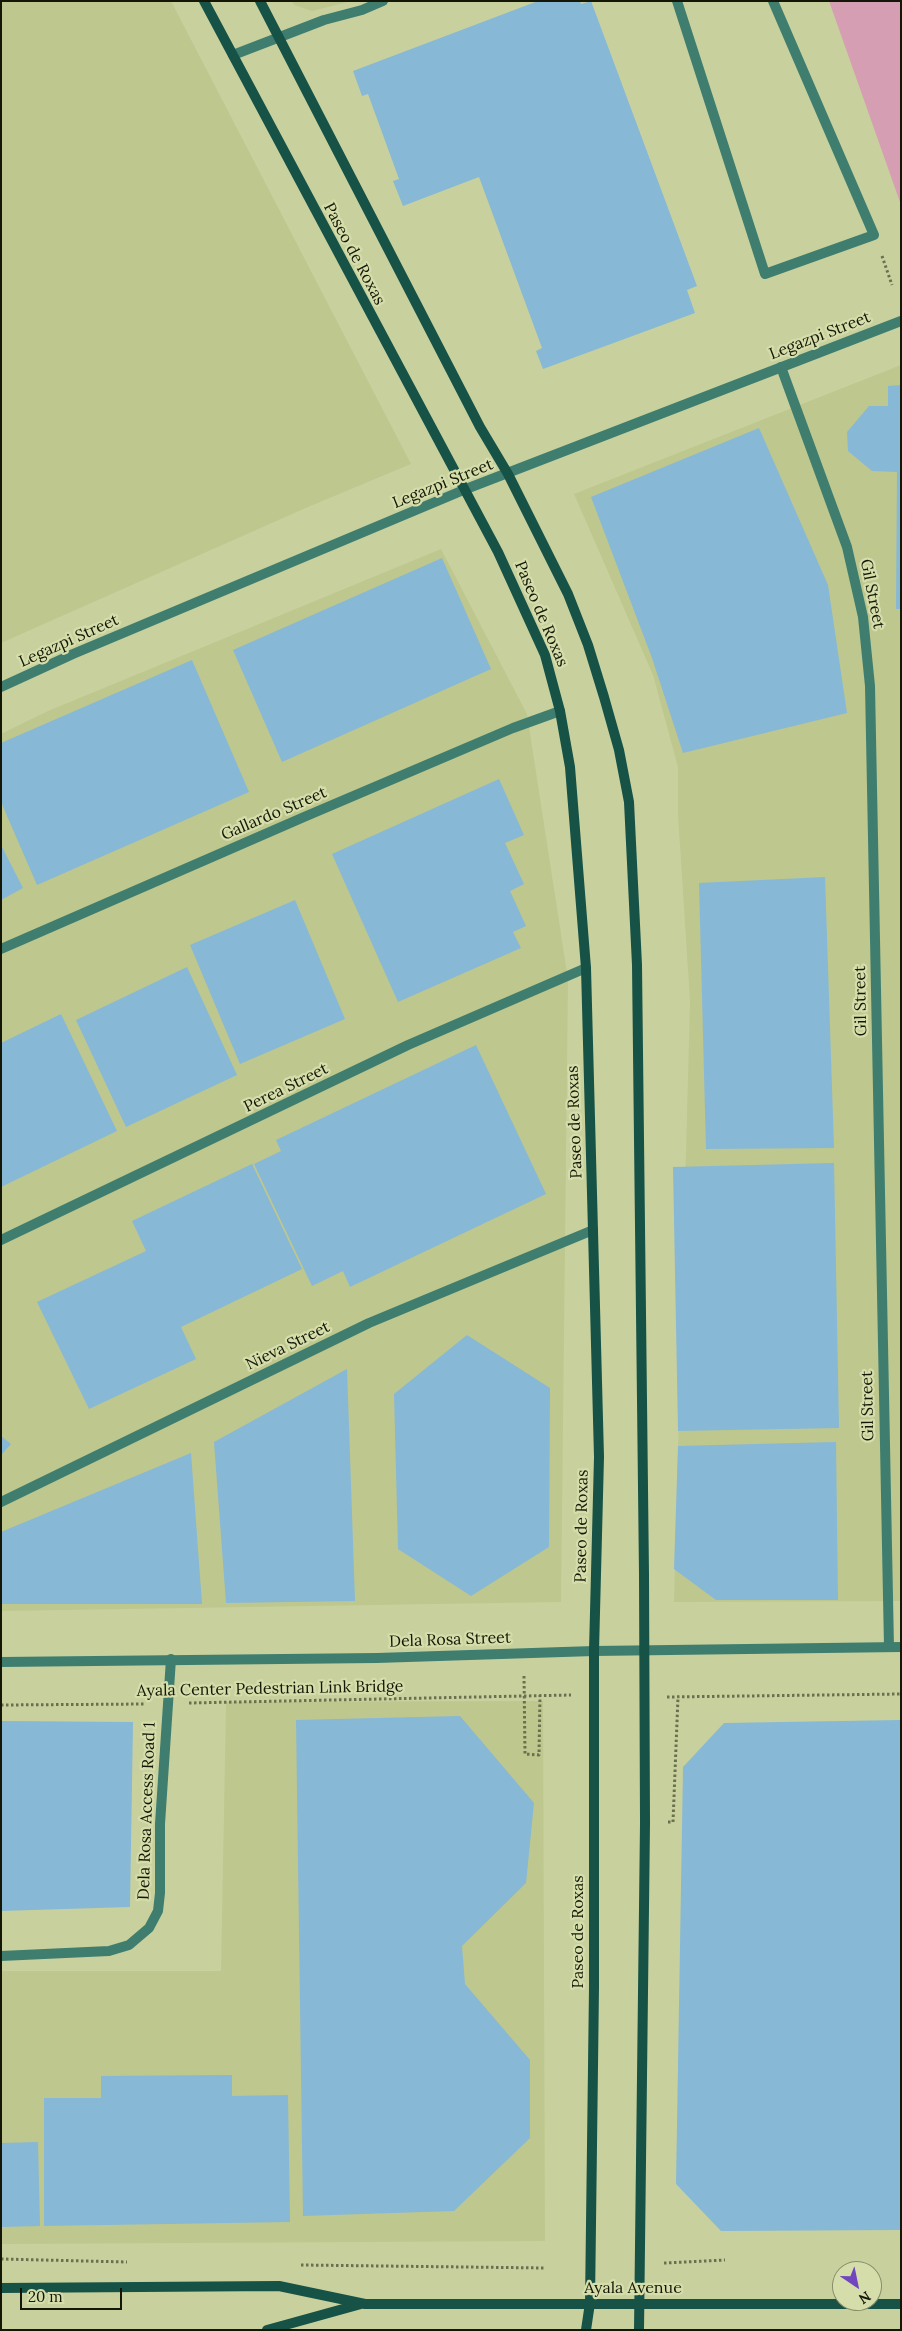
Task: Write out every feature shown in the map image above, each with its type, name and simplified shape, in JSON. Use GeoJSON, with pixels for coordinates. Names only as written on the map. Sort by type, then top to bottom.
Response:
{"type":"FeatureCollection","features":[{"type":"Feature","properties":{"kind":"main road","name":"Paseo de Roxas"},"geometry":{"type":"LineString","coordinates":[[204,1],[342,264],[440,446],[466,489],[502,560],[545,655],[560,711],[570,767],[576,822],[586,968],[598,1457],[594,1651],[594,1987],[590,2303],[586,2330]]}},
{"type":"Feature","properties":{"kind":"main road","name":"Paseo de Roxas"},"geometry":{"type":"LineString","coordinates":[[260,1],[480,427],[508,474],[568,594],[588,645],[619,750],[629,802],[638,965],[644,1651],[645,1823],[639,2330]]}},
{"type":"Feature","properties":{"kind":"main road","name":"Ayala Avenue"},"geometry":{"type":"LineString","coordinates":[[1,2288],[279,2286],[365,2304],[901,2304]]}},
{"type":"Feature","properties":{"kind":"main road","name":"Ayala Avenue"},"geometry":{"type":"LineString","coordinates":[[267,2330],[365,2304]]}},
{"type":"Feature","properties":{"kind":"street"},"geometry":{"type":"LineString","coordinates":[[233,55],[324,20],[362,10],[383,1]]}},
{"type":"Feature","properties":{"kind":"street"},"geometry":{"type":"LineString","coordinates":[[677,1],[765,274],[874,235],[773,1]]}},
{"type":"Feature","properties":{"kind":"street","name":"Legazpi Street"},"geometry":{"type":"LineString","coordinates":[[1,687],[73,654],[466,489],[901,321]]}},
{"type":"Feature","properties":{"kind":"street","name":"Gil Street"},"geometry":{"type":"LineString","coordinates":[[782,368],[847,547],[863,617],[870,686],[889,1647]]}},
{"type":"Feature","properties":{"kind":"street","name":"Gallardo Street"},"geometry":{"type":"LineString","coordinates":[[1,949],[313,813],[513,728],[560,711]]}},
{"type":"Feature","properties":{"kind":"street","name":"Perea Street"},"geometry":{"type":"LineString","coordinates":[[1,1240],[408,1045],[586,968]]}},
{"type":"Feature","properties":{"kind":"street","name":"Nieva Street"},"geometry":{"type":"LineString","coordinates":[[1,1502],[369,1323],[593,1230]]}},
{"type":"Feature","properties":{"kind":"street","name":"Dela Rosa Street"},"geometry":{"type":"LineString","coordinates":[[1,1662],[377,1658],[524,1652],[901,1647]]}},
{"type":"Feature","properties":{"kind":"street","name":"Dela Rosa Access Road 1"},"geometry":{"type":"LineString","coordinates":[[1,1956],[109,1951],[129,1945],[149,1928],[158,1911],[160,1893],[161,1814],[171,1659]]}},
{"type":"Feature","properties":{"kind":"path"},"geometry":{"type":"LineString","coordinates":[[874,235],[892,285]]}},
{"type":"Feature","properties":{"kind":"path","name":"Ayala Center Pedestrian Link Bridge"},"geometry":{"type":"LineString","coordinates":[[187,1704],[540,1695],[539,1755],[525,1754],[524,1652]]}},
{"type":"Feature","properties":{"kind":"path"},"geometry":{"type":"LineString","coordinates":[[673,1822],[678,1697],[901,1694]]}},
{"type":"Feature","properties":{"kind":"path","name":"Ayala Center Pedestrian Link Bridge"},"geometry":{"type":"LineString","coordinates":[[1,1705],[148,1704]]}},
{"type":"Feature","properties":{"kind":"path"},"geometry":{"type":"LineString","coordinates":[[664,2263],[726,2260]]}},
{"type":"Feature","properties":{"kind":"path"},"geometry":{"type":"LineString","coordinates":[[511,2269],[545,2268]]}},
{"type":"Feature","properties":{"kind":"shaded area"},"geometry":{"type":"Polygon","coordinates":[[[1,1],[171,1],[411,464],[308,507],[1,643],[1,1]]]}},
{"type":"Feature","properties":{"kind":"shaded area"},"geometry":{"type":"Polygon","coordinates":[[[292,1],[352,1],[312,11],[294,5],[292,1]]]}},
{"type":"Feature","properties":{"kind":"shaded area"},"geometry":{"type":"Polygon","coordinates":[[[829,1],[901,1],[901,205],[829,1]]]}},
{"type":"Feature","properties":{"kind":"shaded area"},"geometry":{"type":"Polygon","coordinates":[[[901,365],[901,1601],[674,1602],[690,1001],[678,815],[678,767],[653,675],[574,494],[901,365]]]}},
{"type":"Feature","properties":{"kind":"shaded area"},"geometry":{"type":"Polygon","coordinates":[[[441,549],[527,714],[568,979],[561,1602],[1,1611],[1,734],[48,711],[441,549]]]}},
{"type":"Feature","properties":{"kind":"shaded area"},"geometry":{"type":"Polygon","coordinates":[[[543,1701],[545,2241],[1,2244],[1,1971],[221,1971],[226,1702],[543,1701]]]}},
{"type":"Feature","properties":{"kind":"building"},"geometry":{"type":"Polygon","coordinates":[[[538,1],[580,1],[581,4],[591,1],[697,286],[687,290],[695,313],[543,369],[536,351],[542,348],[479,177],[403,206],[393,181],[399,179],[368,94],[362,96],[353,71],[538,1]]]}},
{"type":"Feature","properties":{"kind":"building"},"geometry":{"type":"Polygon","coordinates":[[[901,385],[901,609],[896,609],[897,472],[872,471],[848,451],[847,432],[869,406],[888,406],[888,386],[901,385]]]}},
{"type":"Feature","properties":{"kind":"building"},"geometry":{"type":"Polygon","coordinates":[[[759,428],[828,585],[847,713],[683,753],[652,658],[591,497],[759,428]]]}},
{"type":"Feature","properties":{"kind":"building"},"geometry":{"type":"Polygon","coordinates":[[[442,558],[491,669],[282,762],[233,650],[442,558]]]}},
{"type":"Feature","properties":{"kind":"building"},"geometry":{"type":"Polygon","coordinates":[[[192,660],[249,792],[37,885],[1,802],[1,743],[192,660]]]}},
{"type":"Feature","properties":{"kind":"building"},"geometry":{"type":"Polygon","coordinates":[[[499,779],[524,835],[505,843],[524,884],[510,891],[526,926],[513,932],[521,948],[398,1002],[332,854],[499,779]]]}},
{"type":"Feature","properties":{"kind":"building"},"geometry":{"type":"Polygon","coordinates":[[[1,845],[23,888],[1,900],[1,845]]]}},
{"type":"Feature","properties":{"kind":"building"},"geometry":{"type":"Polygon","coordinates":[[[825,877],[834,1148],[706,1149],[699,883],[825,877]]]}},
{"type":"Feature","properties":{"kind":"building"},"geometry":{"type":"Polygon","coordinates":[[[295,900],[345,1019],[240,1064],[190,945],[295,900]]]}},
{"type":"Feature","properties":{"kind":"building"},"geometry":{"type":"Polygon","coordinates":[[[187,967],[237,1075],[126,1127],[76,1020],[187,967]]]}},
{"type":"Feature","properties":{"kind":"building"},"geometry":{"type":"Polygon","coordinates":[[[61,1014],[117,1131],[1,1187],[1,1043],[61,1014]]]}},
{"type":"Feature","properties":{"kind":"building"},"geometry":{"type":"Polygon","coordinates":[[[476,1045],[546,1194],[350,1287],[343,1271],[312,1286],[254,1164],[281,1151],[276,1140],[476,1045]]]}},
{"type":"Feature","properties":{"kind":"building"},"geometry":{"type":"Polygon","coordinates":[[[834,1163],[839,1428],[678,1431],[673,1167],[834,1163]]]}},
{"type":"Feature","properties":{"kind":"building"},"geometry":{"type":"Polygon","coordinates":[[[252,1164],[302,1269],[181,1327],[196,1359],[89,1409],[37,1302],[146,1251],[132,1221],[252,1164]]]}},
{"type":"Feature","properties":{"kind":"building"},"geometry":{"type":"Polygon","coordinates":[[[467,1335],[550,1388],[549,1547],[471,1596],[398,1549],[394,1394],[467,1335]]]}},
{"type":"Feature","properties":{"kind":"building"},"geometry":{"type":"Polygon","coordinates":[[[347,1369],[355,1601],[226,1603],[214,1442],[347,1369]]]}},
{"type":"Feature","properties":{"kind":"building"},"geometry":{"type":"Polygon","coordinates":[[[1,1436],[11,1444],[1,1455],[1,1436]]]}},
{"type":"Feature","properties":{"kind":"building"},"geometry":{"type":"Polygon","coordinates":[[[836,1442],[838,1600],[716,1600],[674,1569],[678,1446],[836,1442]]]}},
{"type":"Feature","properties":{"kind":"building"},"geometry":{"type":"Polygon","coordinates":[[[191,1453],[202,1604],[1,1604],[1,1532],[191,1453]]]}},
{"type":"Feature","properties":{"kind":"building"},"geometry":{"type":"Polygon","coordinates":[[[460,1716],[534,1803],[526,1883],[462,1946],[465,1984],[530,2060],[530,2138],[454,2211],[303,2216],[296,1720],[460,1716]]]}},
{"type":"Feature","properties":{"kind":"building"},"geometry":{"type":"Polygon","coordinates":[[[901,1720],[901,2230],[721,2231],[676,2184],[683,1767],[724,1723],[901,1720]]]}},
{"type":"Feature","properties":{"kind":"building"},"geometry":{"type":"Polygon","coordinates":[[[1,1721],[133,1722],[130,1907],[1,1911],[1,1721]]]}},
{"type":"Feature","properties":{"kind":"building"},"geometry":{"type":"Polygon","coordinates":[[[232,2075],[232,2096],[288,2095],[290,2222],[44,2226],[44,2098],[101,2098],[101,2076],[232,2075]]]}},
{"type":"Feature","properties":{"kind":"building"},"geometry":{"type":"Polygon","coordinates":[[[38,2142],[40,2226],[1,2227],[1,2143],[38,2142]]]}}]}
